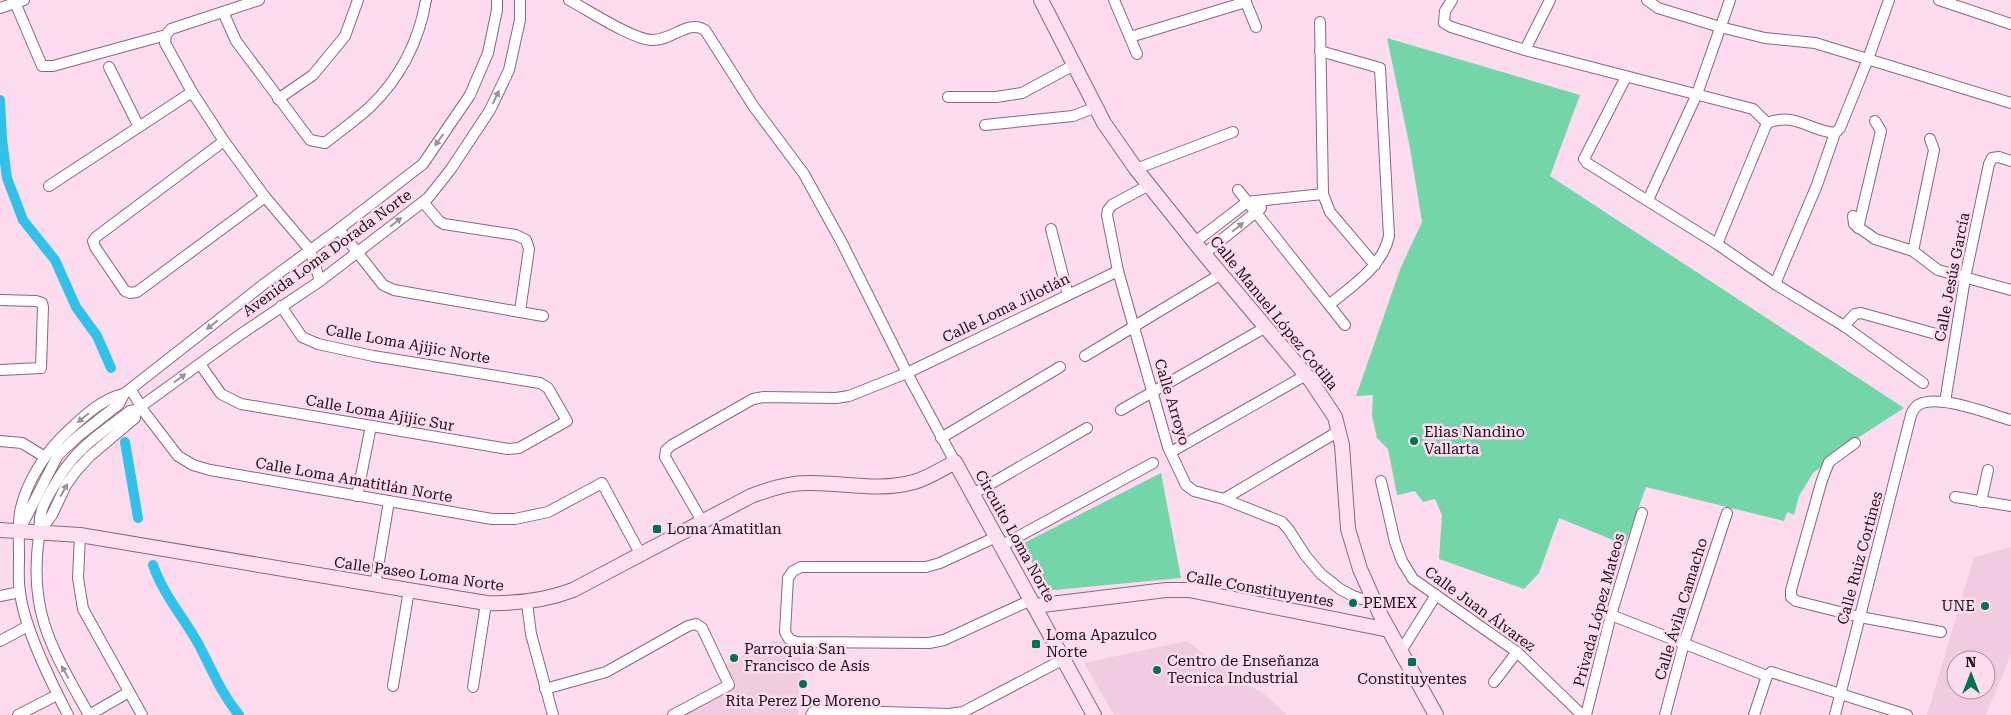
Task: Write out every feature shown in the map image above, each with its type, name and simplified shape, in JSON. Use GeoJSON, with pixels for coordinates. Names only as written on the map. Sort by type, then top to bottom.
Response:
{"type":"FeatureCollection","features":[{"type":"Feature","properties":{"kind":"street"},"geometry":{"type":"LineString","coordinates":[[0,8],[18,1],[42,66],[54,66],[166,35],[172,29],[259,0]]}},
{"type":"Feature","properties":{"kind":"street"},"geometry":{"type":"LineString","coordinates":[[278,99],[314,75],[345,36],[358,0]]}},
{"type":"Feature","properties":{"kind":"street"},"geometry":{"type":"LineString","coordinates":[[223,12],[236,41],[278,99],[310,140],[325,143],[370,106],[403,66],[422,24],[426,0]]}},
{"type":"Feature","properties":{"kind":"street","name":"Avenida Loma Dorada Norte"},"geometry":{"type":"LineString","coordinates":[[19,531],[58,455],[77,437],[119,404],[127,392],[238,304],[340,229],[423,164],[470,95],[488,53],[497,10],[497,0]]}},
{"type":"Feature","properties":{"kind":"street","name":"Avenida Loma Dorada Norte"},"geometry":{"type":"LineString","coordinates":[[89,715],[48,638],[41,615],[35,575],[41,512],[60,476],[84,447],[130,412],[320,280],[428,198],[451,169],[490,110],[509,70],[520,20],[520,0]]}},
{"type":"Feature","properties":{"kind":"street","name":"Circuito Loma Norte"},"geometry":{"type":"LineString","coordinates":[[569,0],[642,39],[661,40],[694,26],[705,30],[754,106],[804,174],[842,243],[941,438],[1094,715]]}},
{"type":"Feature","properties":{"kind":"street","name":"Calle Manuel López Cotilla"},"geometry":{"type":"LineString","coordinates":[[1041,0],[1104,123],[1136,169],[1204,254],[1306,375],[1335,417],[1342,445],[1348,529],[1360,569],[1389,630],[1436,715]]}},
{"type":"Feature","properties":{"kind":"street"},"geometry":{"type":"LineString","coordinates":[[1114,0],[1137,54]]}},
{"type":"Feature","properties":{"kind":"street"},"geometry":{"type":"LineString","coordinates":[[1452,0],[1445,11],[1444,23],[1451,27],[1525,50],[1753,110],[1766,123]]}},
{"type":"Feature","properties":{"kind":"street"},"geometry":{"type":"LineString","coordinates":[[1525,50],[1550,0]]}},
{"type":"Feature","properties":{"kind":"street"},"geometry":{"type":"LineString","coordinates":[[1647,0],[1658,8],[1720,27],[1765,38],[1815,44],[2009,102],[2011,90]]}},
{"type":"Feature","properties":{"kind":"street"},"geometry":{"type":"LineString","coordinates":[[1648,200],[1697,94],[1730,0]]}},
{"type":"Feature","properties":{"kind":"street"},"geometry":{"type":"LineString","coordinates":[[1774,284],[1817,185],[1835,133],[1840,128],[1889,0]]}},
{"type":"Feature","properties":{"kind":"street"},"geometry":{"type":"LineString","coordinates":[[1939,0],[2011,24]]}},
{"type":"Feature","properties":{"kind":"street"},"geometry":{"type":"LineString","coordinates":[[1130,36],[1246,1],[1256,27]]}},
{"type":"Feature","properties":{"kind":"street"},"geometry":{"type":"LineString","coordinates":[[1320,22],[1323,194],[1330,212],[1375,265]]}},
{"type":"Feature","properties":{"kind":"street"},"geometry":{"type":"LineString","coordinates":[[166,35],[164,43],[192,92],[265,197],[310,250],[320,280]]}},
{"type":"Feature","properties":{"kind":"street"},"geometry":{"type":"LineString","coordinates":[[1320,52],[1378,67],[1380,70],[1389,236],[1388,242],[1375,265],[1330,304]]}},
{"type":"Feature","properties":{"kind":"street"},"geometry":{"type":"LineString","coordinates":[[948,97],[996,97],[1022,93],[1074,65]]}},
{"type":"Feature","properties":{"kind":"street"},"geometry":{"type":"LineString","coordinates":[[109,67],[139,127]]}},
{"type":"Feature","properties":{"kind":"street"},"geometry":{"type":"LineString","coordinates":[[1626,77],[1584,159],[1587,163],[1648,200],[1774,284],[1844,326],[1923,383]]}},
{"type":"Feature","properties":{"kind":"street"},"geometry":{"type":"LineString","coordinates":[[49,186],[192,92]]}},
{"type":"Feature","properties":{"kind":"street"},"geometry":{"type":"LineString","coordinates":[[985,125],[1073,116],[1096,107]]}},
{"type":"Feature","properties":{"kind":"street"},"geometry":{"type":"LineString","coordinates":[[1716,244],[1766,123],[1779,118],[1790,119],[1825,132],[1835,133]]}},
{"type":"Feature","properties":{"kind":"street"},"geometry":{"type":"LineString","coordinates":[[1858,228],[1881,131],[1875,121]]}},
{"type":"Feature","properties":{"kind":"street"},"geometry":{"type":"LineString","coordinates":[[1136,169],[1233,132]]}},
{"type":"Feature","properties":{"kind":"street"},"geometry":{"type":"LineString","coordinates":[[1913,251],[1934,150],[1930,139]]}},
{"type":"Feature","properties":{"kind":"street"},"geometry":{"type":"LineString","coordinates":[[224,140],[93,241],[95,247],[125,291],[130,293],[137,292],[265,197]]}},
{"type":"Feature","properties":{"kind":"street","name":"Calle Jesús García"},"geometry":{"type":"LineString","coordinates":[[1945,402],[1965,278],[1989,164],[1992,158],[2011,161]]}},
{"type":"Feature","properties":{"kind":"street","name":"Calle Arroyo"},"geometry":{"type":"LineString","coordinates":[[1149,185],[1108,210],[1118,270],[1152,390],[1170,452],[1186,485],[1194,491],[1224,499],[1282,522],[1321,574],[1340,589],[1353,596],[1362,599],[1373,598]]}},
{"type":"Feature","properties":{"kind":"street"},"geometry":{"type":"LineString","coordinates":[[1238,190],[1345,325]]}},
{"type":"Feature","properties":{"kind":"street"},"geometry":{"type":"LineString","coordinates":[[1195,242],[1247,202],[1323,194]]}},
{"type":"Feature","properties":{"kind":"street"},"geometry":{"type":"LineString","coordinates":[[1204,254],[1272,200]]}},
{"type":"Feature","properties":{"kind":"street"},"geometry":{"type":"LineString","coordinates":[[423,202],[439,221],[444,224],[516,235],[526,240],[529,249],[520,311]]}},
{"type":"Feature","properties":{"kind":"street"},"geometry":{"type":"LineString","coordinates":[[1853,216],[1854,224],[1875,239],[1913,251],[1938,270],[2011,290]]}},
{"type":"Feature","properties":{"kind":"street"},"geometry":{"type":"LineString","coordinates":[[340,229],[383,285],[394,290],[543,316]]}},
{"type":"Feature","properties":{"kind":"street"},"geometry":{"type":"LineString","coordinates":[[1051,229],[1068,295]]}},
{"type":"Feature","properties":{"kind":"street","name":"Calle Loma Jilotlán"},"geometry":{"type":"LineString","coordinates":[[702,521],[665,457],[666,450],[753,399],[764,397],[836,398],[849,396],[907,373],[1118,270]]}},
{"type":"Feature","properties":{"kind":"street"},"geometry":{"type":"LineString","coordinates":[[1084,356],[1221,274]]}},
{"type":"Feature","properties":{"kind":"street"},"geometry":{"type":"LineString","coordinates":[[0,300],[36,301],[42,303],[41,368],[0,370]]}},
{"type":"Feature","properties":{"kind":"street","name":"Calle Loma Ajijic Norte"},"geometry":{"type":"LineString","coordinates":[[281,306],[302,337],[318,344],[373,356],[546,385],[568,421]]}},
{"type":"Feature","properties":{"kind":"street"},"geometry":{"type":"LineString","coordinates":[[1844,326],[1855,314],[1860,313],[1936,334]]}},
{"type":"Feature","properties":{"kind":"street"},"geometry":{"type":"LineString","coordinates":[[1121,410],[1152,390],[1266,326]]}},
{"type":"Feature","properties":{"kind":"street","name":"Calle Loma Ajijic Sur"},"geometry":{"type":"LineString","coordinates":[[200,364],[222,394],[241,404],[508,449],[519,448],[568,421]]}},
{"type":"Feature","properties":{"kind":"street"},"geometry":{"type":"LineString","coordinates":[[941,438],[1060,367]]}},
{"type":"Feature","properties":{"kind":"street"},"geometry":{"type":"LineString","coordinates":[[1170,452],[1306,375]]}},
{"type":"Feature","properties":{"kind":"street","name":"Avenida Loma Dorada Norte"},"geometry":{"type":"LineString","coordinates":[[68,715],[57,695],[28,626],[20,592],[20,513],[24,496],[45,457],[59,439],[78,421],[113,396],[127,392]]}},
{"type":"Feature","properties":{"kind":"street","name":"Calle Loma Amatitlán Norte"},"geometry":{"type":"LineString","coordinates":[[127,392],[178,456],[193,465],[210,470],[492,519],[515,519],[548,512],[602,483],[641,555]]}},
{"type":"Feature","properties":{"kind":"street","name":"Calle Ruiz Cortines"},"geometry":{"type":"LineString","coordinates":[[1835,715],[1910,415],[1918,405],[1928,402],[1945,402]]}},
{"type":"Feature","properties":{"kind":"street"},"geometry":{"type":"LineString","coordinates":[[1945,402],[2011,420]]}},
{"type":"Feature","properties":{"kind":"street"},"geometry":{"type":"LineString","coordinates":[[357,496],[370,426]]}},
{"type":"Feature","properties":{"kind":"street"},"geometry":{"type":"LineString","coordinates":[[973,494],[1086,428]]}},
{"type":"Feature","properties":{"kind":"street"},"geometry":{"type":"LineString","coordinates":[[1224,499],[1339,431]]}},
{"type":"Feature","properties":{"kind":"street"},"geometry":{"type":"LineString","coordinates":[[0,441],[22,443],[45,457]]}},
{"type":"Feature","properties":{"kind":"street"},"geometry":{"type":"LineString","coordinates":[[1855,443],[1830,462],[1822,480],[1791,590],[1791,597],[1796,601],[1860,617],[1940,632]]}},
{"type":"Feature","properties":{"kind":"street","name":"Calle Paseo Loma Norte"},"geometry":{"type":"LineString","coordinates":[[0,530],[80,534],[486,603],[527,603],[553,598],[573,590],[751,496],[780,486],[806,482],[852,486],[886,486],[914,482],[955,462]]}},
{"type":"Feature","properties":{"kind":"street"},"geometry":{"type":"LineString","coordinates":[[1033,603],[944,640],[929,643],[796,642],[789,639],[785,632],[788,578],[793,571],[801,567],[926,567],[940,563],[998,541],[1153,463]]}},
{"type":"Feature","properties":{"kind":"street"},"geometry":{"type":"LineString","coordinates":[[1981,502],[1988,470]]}},
{"type":"Feature","properties":{"kind":"street","name":"Calle Juan Álvarez"},"geometry":{"type":"LineString","coordinates":[[1381,481],[1395,542],[1402,561],[1413,579],[1517,652],[1584,715]]}},
{"type":"Feature","properties":{"kind":"street"},"geometry":{"type":"LineString","coordinates":[[1955,497],[2011,506]]}},
{"type":"Feature","properties":{"kind":"street"},"geometry":{"type":"LineString","coordinates":[[375,585],[389,501]]}},
{"type":"Feature","properties":{"kind":"street","name":"Privada López Mateos"},"geometry":{"type":"LineString","coordinates":[[1584,715],[1611,615],[1642,513]]}},
{"type":"Feature","properties":{"kind":"street","name":"Calle Ávila Camacho"},"geometry":{"type":"LineString","coordinates":[[1666,715],[1684,643],[1727,513]]}},
{"type":"Feature","properties":{"kind":"street"},"geometry":{"type":"LineString","coordinates":[[80,534],[78,578],[83,609],[142,715]]}},
{"type":"Feature","properties":{"kind":"street"},"geometry":{"type":"LineString","coordinates":[[393,686],[409,590]]}},
{"type":"Feature","properties":{"kind":"street","name":"Calle Constituyentes"},"geometry":{"type":"LineString","coordinates":[[1033,603],[1166,590],[1189,590],[1389,630]]}},
{"type":"Feature","properties":{"kind":"street"},"geometry":{"type":"LineString","coordinates":[[0,596],[20,592]]}},
{"type":"Feature","properties":{"kind":"street"},"geometry":{"type":"LineString","coordinates":[[1401,651],[1436,595]]}},
{"type":"Feature","properties":{"kind":"street"},"geometry":{"type":"LineString","coordinates":[[473,687],[486,603]]}},
{"type":"Feature","properties":{"kind":"street"},"geometry":{"type":"LineString","coordinates":[[527,603],[531,634],[553,715]]}},
{"type":"Feature","properties":{"kind":"street"},"geometry":{"type":"LineString","coordinates":[[1611,615],[1769,674],[1903,714]]}},
{"type":"Feature","properties":{"kind":"street"},"geometry":{"type":"LineString","coordinates":[[545,689],[606,672],[688,626],[696,624],[702,628],[729,685],[672,715]]}},
{"type":"Feature","properties":{"kind":"street"},"geometry":{"type":"LineString","coordinates":[[0,641],[28,626]]}},
{"type":"Feature","properties":{"kind":"street"},"geometry":{"type":"LineString","coordinates":[[1494,682],[1517,652]]}},
{"type":"Feature","properties":{"kind":"street"},"geometry":{"type":"LineString","coordinates":[[812,713],[819,710],[949,714],[963,712],[1064,659]]}},
{"type":"Feature","properties":{"kind":"street"},"geometry":{"type":"LineString","coordinates":[[1754,715],[1769,674]]}},
{"type":"Feature","properties":{"kind":"street"},"geometry":{"type":"LineString","coordinates":[[89,715],[129,692]]}},
{"type":"Feature","properties":{"kind":"street"},"geometry":{"type":"LineString","coordinates":[[18,715],[57,695]]}},
{"type":"Feature","properties":{"kind":"shaded area","name":"UNE"},"geometry":{"type":"Polygon","coordinates":[[[2011,547],[2011,654],[1996,691],[1996,650],[1946,650],[1974,557],[2011,547]]]}},
{"type":"Feature","properties":{"kind":"shaded area"},"geometry":{"type":"Polygon","coordinates":[[[773,641],[802,644],[798,715],[683,715],[737,686],[725,665],[773,641]]]}},
{"type":"Feature","properties":{"kind":"shaded area","name":"Centro de Enseñanza Tecnica Industrial"},"geometry":{"type":"Polygon","coordinates":[[[1187,641],[1235,678],[1263,693],[1287,715],[1114,715],[1084,663],[1187,641]]]}},
{"type":"Feature","properties":{"kind":"shaded area","name":"UNE"},"geometry":{"type":"Polygon","coordinates":[[[1946,651],[1946,700],[1992,700],[1986,715],[1927,715],[1946,651]]]}},
{"type":"Feature","properties":{"kind":"green space"},"geometry":{"type":"Polygon","coordinates":[[[1387,38],[1580,95],[1550,176],[1904,408],[1856,439],[1813,473],[1799,496],[1794,515],[1787,512],[1784,521],[1646,487],[1625,545],[1559,518],[1539,573],[1524,589],[1439,559],[1442,515],[1435,499],[1423,502],[1415,491],[1397,495],[1388,449],[1377,438],[1372,416],[1373,395],[1356,396],[1401,267],[1422,222],[1410,148],[1387,38]]]}},
{"type":"Feature","properties":{"kind":"green space"},"geometry":{"type":"Polygon","coordinates":[[[1161,473],[1181,578],[1044,591],[1024,543],[1161,473]]]}},
{"type":"Feature","properties":{"kind":"waterway"},"geometry":{"type":"LineString","coordinates":[[0,100],[7,178],[23,220],[55,260],[76,307],[97,336],[111,368]]}},
{"type":"Feature","properties":{"kind":"waterway"},"geometry":{"type":"LineString","coordinates":[[125,442],[138,518]]}},
{"type":"Feature","properties":{"kind":"waterway"},"geometry":{"type":"LineString","coordinates":[[153,565],[168,596],[199,645],[222,690],[239,715]]}},
{"type":"Feature","properties":{"kind":"place","name":"Elias Nandino Vallarta"},"geometry":{"type":"Point","coordinates":[1414,441]}},
{"type":"Feature","properties":{"kind":"place","name":"Loma Amatitlan"},"geometry":{"type":"Point","coordinates":[657,529]}},
{"type":"Feature","properties":{"kind":"place","name":"PEMEX"},"geometry":{"type":"Point","coordinates":[1353,603]}},
{"type":"Feature","properties":{"kind":"place","name":"UNE"},"geometry":{"type":"Point","coordinates":[1985,606]}},
{"type":"Feature","properties":{"kind":"place","name":"Loma Apazulco Norte"},"geometry":{"type":"Point","coordinates":[1036,644]}},
{"type":"Feature","properties":{"kind":"place","name":"Parroquia San Francisco de Asís"},"geometry":{"type":"Point","coordinates":[734,658]}},
{"type":"Feature","properties":{"kind":"place","name":"Constituyentes"},"geometry":{"type":"Point","coordinates":[1412,662]}},
{"type":"Feature","properties":{"kind":"place","name":"Centro de Enseñanza Tecnica Industrial"},"geometry":{"type":"Point","coordinates":[1157,670]}},
{"type":"Feature","properties":{"kind":"place","name":"Rita Perez De Moreno"},"geometry":{"type":"Point","coordinates":[803,684]}}]}
